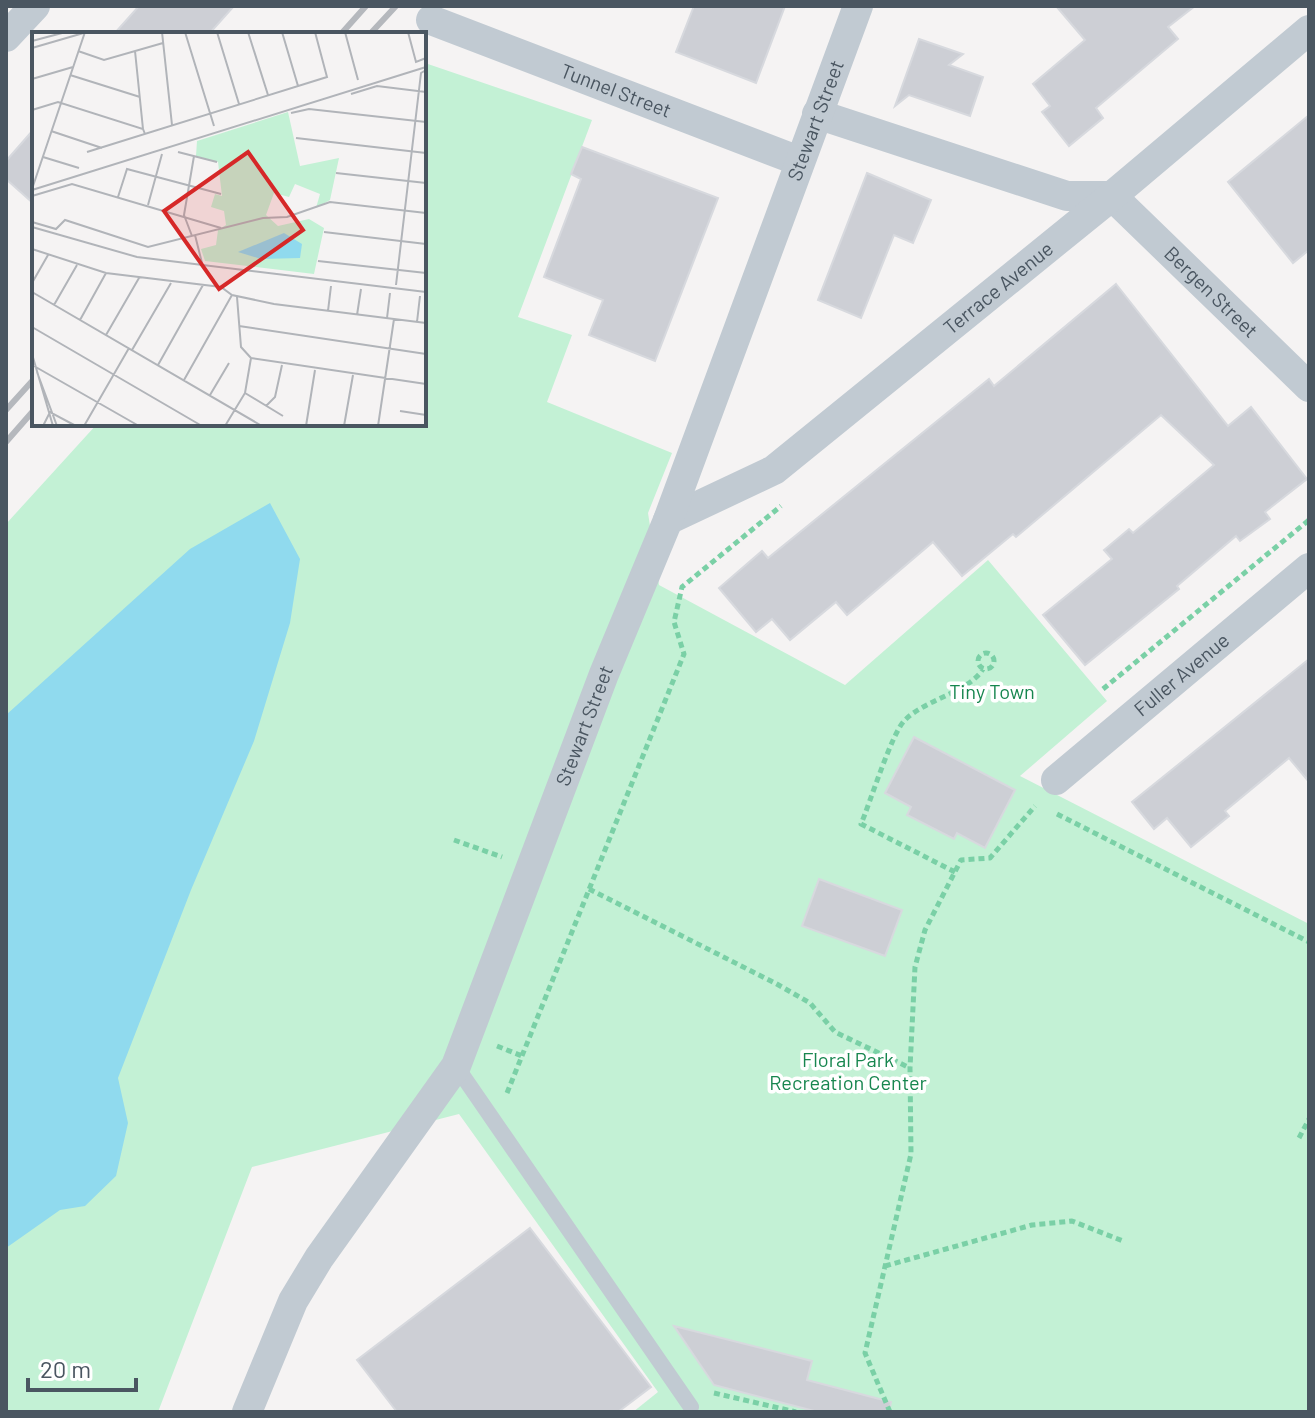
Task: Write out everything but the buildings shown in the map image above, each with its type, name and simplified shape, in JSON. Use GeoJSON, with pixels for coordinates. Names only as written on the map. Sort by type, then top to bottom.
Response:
{"type":"FeatureCollection","features":[{"type":"Feature","properties":{"kind":"street"},"geometry":{"type":"LineString","coordinates":[[6,37],[35,6]]}},
{"type":"Feature","properties":{"kind":"street","name":"Stewart Street"},"geometry":{"type":"LineString","coordinates":[[247,1412],[293,1301],[319,1258],[456,1066],[604,674],[668,520],[858,6]]}},
{"type":"Feature","properties":{"kind":"street","name":"Tunnel Street"},"geometry":{"type":"LineString","coordinates":[[431,20],[799,161]]}},
{"type":"Feature","properties":{"kind":"street","name":"Terrace Avenue"},"geometry":{"type":"LineString","coordinates":[[668,520],[774,470],[1112,196],[1309,30]]}},
{"type":"Feature","properties":{"kind":"street"},"geometry":{"type":"LineString","coordinates":[[817,114],[1067,196],[1112,196]]}},
{"type":"Feature","properties":{"kind":"street","name":"Bergen Street"},"geometry":{"type":"LineString","coordinates":[[1112,196],[1309,387]]}},
{"type":"Feature","properties":{"kind":"street","name":"Fuller Avenue"},"geometry":{"type":"LineString","coordinates":[[1056,780],[1309,568]]}},
{"type":"Feature","properties":{"kind":"lane"},"geometry":{"type":"LineString","coordinates":[[456,1066],[691,1407]]}},
{"type":"Feature","properties":{"kind":"path"},"geometry":{"type":"LineString","coordinates":[[499,1082],[507,1095],[684,654],[674,622],[682,587],[792,497]]}},
{"type":"Feature","properties":{"kind":"path"},"geometry":{"type":"LineString","coordinates":[[1103,689],[1309,520]]}},
{"type":"Feature","properties":{"kind":"path"},"geometry":{"type":"LineString","coordinates":[[955,872],[861,824],[904,721],[947,692],[973,681],[983,669]]}},
{"type":"Feature","properties":{"kind":"path"},"geometry":{"type":"LineString","coordinates":[[890,1412],[865,1353],[911,1154],[910,1068],[915,967],[925,930],[961,860],[990,858],[1037,803],[1309,942]]}},
{"type":"Feature","properties":{"kind":"path"},"geometry":{"type":"LineString","coordinates":[[454,840],[508,859]]}},
{"type":"Feature","properties":{"kind":"path"},"geometry":{"type":"LineString","coordinates":[[589,889],[775,983],[810,1003],[835,1032],[910,1068]]}},
{"type":"Feature","properties":{"kind":"path"},"geometry":{"type":"LineString","coordinates":[[491,1051],[491,1043],[522,1056]]}},
{"type":"Feature","properties":{"kind":"path"},"geometry":{"type":"LineString","coordinates":[[1299,1138],[1309,1119]]}},
{"type":"Feature","properties":{"kind":"path"},"geometry":{"type":"LineString","coordinates":[[885,1267],[1032,1225],[1058,1222],[1072,1221],[1123,1241]]}},
{"type":"Feature","properties":{"kind":"path"},"geometry":{"type":"LineString","coordinates":[[711,1393],[796,1412]]}},
{"type":"Feature","properties":{"kind":"green space","name":"Floral Park Recreation Center"},"geometry":{"type":"Polygon","coordinates":[[[426,63],[592,120],[518,317],[572,335],[547,402],[672,453],[648,513],[659,585],[845,685],[988,560],[1107,701],[1020,776],[1309,924],[1309,1412],[633,1412],[658,1392],[459,1114],[252,1167],[158,1412],[6,1412],[6,524],[95,426],[426,426],[426,63]]]}},
{"type":"Feature","properties":{"kind":"water"},"geometry":{"type":"Polygon","coordinates":[[[270,503],[300,559],[290,623],[254,741],[191,890],[118,1078],[128,1123],[116,1176],[85,1206],[60,1210],[6,1248],[6,715],[190,549],[270,503]]]}},
{"type":"Feature","properties":{"kind":"railway"},"geometry":{"type":"LineString","coordinates":[[343,32],[366,6]]}},
{"type":"Feature","properties":{"kind":"railway"},"geometry":{"type":"LineString","coordinates":[[372,32],[396,6]]}},
{"type":"Feature","properties":{"kind":"railway"},"geometry":{"type":"LineString","coordinates":[[6,410],[32,381]]}},
{"type":"Feature","properties":{"kind":"railway"},"geometry":{"type":"LineString","coordinates":[[6,442],[32,412]]}},
{"type":"Feature","properties":{"kind":"park label","name":"Tiny Town"},"geometry":{"type":"Point","coordinates":[992,692]}}]}
